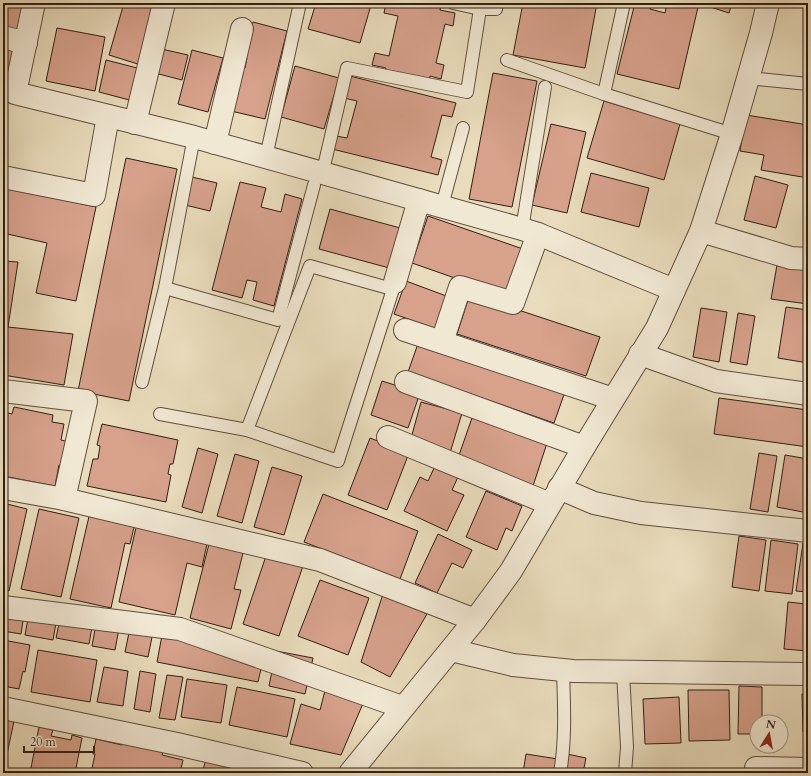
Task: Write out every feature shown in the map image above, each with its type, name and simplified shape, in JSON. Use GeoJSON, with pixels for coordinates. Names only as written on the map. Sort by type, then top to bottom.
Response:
{"type":"FeatureCollection","features":[{"type":"Feature","properties":{"kind":"street"},"geometry":{"type":"LineString","coordinates":[[34,3],[15,93],[194,137],[530,232],[674,290]]}},
{"type":"Feature","properties":{"kind":"street"},"geometry":{"type":"LineString","coordinates":[[135,123],[164,3]]}},
{"type":"Feature","properties":{"kind":"street"},"geometry":{"type":"LineString","coordinates":[[350,773],[402,707],[475,620],[511,571],[584,447],[657,328],[701,231],[732,134],[768,3]]}},
{"type":"Feature","properties":{"kind":"street"},"geometry":{"type":"LineString","coordinates":[[215,143],[242,29]]}},
{"type":"Feature","properties":{"kind":"street"},"geometry":{"type":"LineString","coordinates":[[3,37],[26,43]]}},
{"type":"Feature","properties":{"kind":"street"},"geometry":{"type":"LineString","coordinates":[[3,177],[94,195],[108,116]]}},
{"type":"Feature","properties":{"kind":"street"},"geometry":{"type":"LineString","coordinates":[[394,286],[419,200]]}},
{"type":"Feature","properties":{"kind":"street"},"geometry":{"type":"LineString","coordinates":[[701,231],[791,258],[808,259]]}},
{"type":"Feature","properties":{"kind":"street"},"geometry":{"type":"LineString","coordinates":[[442,342],[460,287],[513,303],[530,232]]}},
{"type":"Feature","properties":{"kind":"street"},"geometry":{"type":"LineString","coordinates":[[405,330],[613,399]]}},
{"type":"Feature","properties":{"kind":"street"},"geometry":{"type":"LineString","coordinates":[[640,354],[716,381],[808,394]]}},
{"type":"Feature","properties":{"kind":"street"},"geometry":{"type":"LineString","coordinates":[[406,382],[584,447]]}},
{"type":"Feature","properties":{"kind":"street"},"geometry":{"type":"LineString","coordinates":[[3,391],[86,401],[64,499]]}},
{"type":"Feature","properties":{"kind":"street"},"geometry":{"type":"LineString","coordinates":[[388,437],[555,496],[641,513],[808,531]]}},
{"type":"Feature","properties":{"kind":"street"},"geometry":{"type":"LineString","coordinates":[[3,488],[64,499],[320,560],[475,620]]}},
{"type":"Feature","properties":{"kind":"street"},"geometry":{"type":"LineString","coordinates":[[3,607],[180,629],[402,707]]}},
{"type":"Feature","properties":{"kind":"street"},"geometry":{"type":"LineString","coordinates":[[451,650],[513,665],[563,670],[808,674]]}},
{"type":"Feature","properties":{"kind":"street"},"geometry":{"type":"LineString","coordinates":[[3,708],[177,744],[302,773]]}},
{"type":"Feature","properties":{"kind":"street"},"geometry":{"type":"LineString","coordinates":[[756,768],[808,769]]}},
{"type":"Feature","properties":{"kind":"lane"},"geometry":{"type":"LineString","coordinates":[[266,157],[300,3]]}},
{"type":"Feature","properties":{"kind":"lane"},"geometry":{"type":"LineString","coordinates":[[453,3],[480,9],[496,9],[498,3]]}},
{"type":"Feature","properties":{"kind":"lane"},"geometry":{"type":"LineString","coordinates":[[604,94],[624,3]]}},
{"type":"Feature","properties":{"kind":"lane"},"geometry":{"type":"LineString","coordinates":[[325,162],[347,68],[467,92],[480,9]]}},
{"type":"Feature","properties":{"kind":"lane"},"geometry":{"type":"LineString","coordinates":[[507,60],[604,94],[732,134]]}},
{"type":"Feature","properties":{"kind":"lane"},"geometry":{"type":"LineString","coordinates":[[748,78],[808,84]]}},
{"type":"Feature","properties":{"kind":"lane"},"geometry":{"type":"LineString","coordinates":[[530,232],[546,87]]}},
{"type":"Feature","properties":{"kind":"lane"},"geometry":{"type":"LineString","coordinates":[[442,206],[463,128]]}},
{"type":"Feature","properties":{"kind":"lane"},"geometry":{"type":"LineString","coordinates":[[142,382],[165,288],[194,137]]}},
{"type":"Feature","properties":{"kind":"lane"},"geometry":{"type":"LineString","coordinates":[[165,288],[278,320],[314,185]]}},
{"type":"Feature","properties":{"kind":"lane"},"geometry":{"type":"LineString","coordinates":[[160,414],[247,430],[338,461],[394,286],[310,266],[247,430]]}},
{"type":"Feature","properties":{"kind":"lane"},"geometry":{"type":"LineString","coordinates":[[560,773],[564,721],[563,670]]}},
{"type":"Feature","properties":{"kind":"lane"},"geometry":{"type":"LineString","coordinates":[[623,672],[628,747],[625,773]]}},
{"type":"Feature","properties":{"kind":"building"},"geometry":{"type":"Polygon","coordinates":[[[3,3],[29,3],[22,35],[3,31],[3,3]]]}},
{"type":"Feature","properties":{"kind":"building"},"geometry":{"type":"Polygon","coordinates":[[[124,3],[159,3],[141,65],[109,55],[124,3]]]}},
{"type":"Feature","properties":{"kind":"building"},"geometry":{"type":"Polygon","coordinates":[[[316,3],[365,3],[371,5],[360,43],[308,29],[316,3]]]}},
{"type":"Feature","properties":{"kind":"building"},"geometry":{"type":"Polygon","coordinates":[[[386,3],[437,3],[441,4],[440,10],[455,13],[453,26],[445,24],[436,63],[444,65],[441,79],[430,76],[429,83],[385,74],[386,68],[372,65],[375,53],[389,56],[398,16],[384,13],[386,3]]]}},
{"type":"Feature","properties":{"kind":"building"},"geometry":{"type":"Polygon","coordinates":[[[523,3],[597,3],[585,68],[513,55],[523,3]]]}},
{"type":"Feature","properties":{"kind":"building"},"geometry":{"type":"Polygon","coordinates":[[[635,3],[651,3],[650,9],[665,13],[667,3],[679,3],[698,7],[679,89],[617,74],[635,3]]]}},
{"type":"Feature","properties":{"kind":"building"},"geometry":{"type":"Polygon","coordinates":[[[701,3],[732,3],[729,13],[701,3]]]}},
{"type":"Feature","properties":{"kind":"building"},"geometry":{"type":"Polygon","coordinates":[[[253,22],[287,31],[265,119],[231,111],[238,66],[245,68],[247,58],[240,56],[247,45],[253,22]]]}},
{"type":"Feature","properties":{"kind":"building"},"geometry":{"type":"Polygon","coordinates":[[[57,28],[105,37],[95,91],[46,81],[57,28]]]}},
{"type":"Feature","properties":{"kind":"building"},"geometry":{"type":"Polygon","coordinates":[[[3,42],[16,45],[3,95],[3,42]]]}},
{"type":"Feature","properties":{"kind":"building"},"geometry":{"type":"Polygon","coordinates":[[[157,48],[188,55],[182,80],[151,72],[157,48]]]}},
{"type":"Feature","properties":{"kind":"building"},"geometry":{"type":"Polygon","coordinates":[[[192,50],[223,58],[208,112],[178,104],[192,50]]]}},
{"type":"Feature","properties":{"kind":"building"},"geometry":{"type":"Polygon","coordinates":[[[106,60],[145,70],[137,102],[99,92],[106,60]]]}},
{"type":"Feature","properties":{"kind":"building"},"geometry":{"type":"Polygon","coordinates":[[[295,66],[339,78],[324,129],[281,117],[295,66]]]}},
{"type":"Feature","properties":{"kind":"building"},"geometry":{"type":"Polygon","coordinates":[[[493,73],[537,81],[512,207],[469,199],[493,73]]]}},
{"type":"Feature","properties":{"kind":"building"},"geometry":{"type":"Polygon","coordinates":[[[350,76],[456,103],[452,117],[442,115],[431,157],[442,160],[438,175],[332,149],[336,136],[347,138],[357,101],[344,98],[350,76]]]}},
{"type":"Feature","properties":{"kind":"building"},"geometry":{"type":"Polygon","coordinates":[[[604,101],[680,124],[664,180],[587,158],[604,101]]]}},
{"type":"Feature","properties":{"kind":"building"},"geometry":{"type":"Polygon","coordinates":[[[746,115],[808,125],[808,178],[761,170],[764,155],[740,151],[746,115]]]}},
{"type":"Feature","properties":{"kind":"building"},"geometry":{"type":"Polygon","coordinates":[[[551,124],[586,132],[567,213],[532,205],[551,124]]]}},
{"type":"Feature","properties":{"kind":"building"},"geometry":{"type":"Polygon","coordinates":[[[126,158],[177,169],[129,401],[78,391],[126,158]]]}},
{"type":"Feature","properties":{"kind":"building"},"geometry":{"type":"Polygon","coordinates":[[[591,173],[649,188],[639,227],[581,212],[591,173]]]}},
{"type":"Feature","properties":{"kind":"building"},"geometry":{"type":"Polygon","coordinates":[[[755,176],[788,185],[776,228],[744,220],[755,176]]]}},
{"type":"Feature","properties":{"kind":"building"},"geometry":{"type":"Polygon","coordinates":[[[192,177],[217,183],[210,211],[185,205],[192,177]]]}},
{"type":"Feature","properties":{"kind":"building"},"geometry":{"type":"Polygon","coordinates":[[[240,182],[266,188],[261,207],[281,212],[285,194],[302,199],[274,306],[253,300],[257,282],[247,280],[242,298],[212,290],[240,182]]]}},
{"type":"Feature","properties":{"kind":"building"},"geometry":{"type":"Polygon","coordinates":[[[3,187],[96,207],[76,301],[36,293],[47,243],[3,233],[3,187]]]}},
{"type":"Feature","properties":{"kind":"building"},"geometry":{"type":"Polygon","coordinates":[[[330,209],[404,229],[393,269],[319,249],[330,209]]]}},
{"type":"Feature","properties":{"kind":"building"},"geometry":{"type":"Polygon","coordinates":[[[428,216],[523,249],[506,296],[412,263],[428,216]]]}},
{"type":"Feature","properties":{"kind":"building"},"geometry":{"type":"Polygon","coordinates":[[[3,261],[18,262],[8,327],[73,334],[64,385],[3,375],[3,261]]]}},
{"type":"Feature","properties":{"kind":"building"},"geometry":{"type":"Polygon","coordinates":[[[777,265],[808,269],[808,304],[771,299],[777,265]]]}},
{"type":"Feature","properties":{"kind":"building"},"geometry":{"type":"Polygon","coordinates":[[[406,281],[449,297],[437,329],[394,314],[406,281]]]}},
{"type":"Feature","properties":{"kind":"building"},"geometry":{"type":"Polygon","coordinates":[[[470,294],[600,337],[586,376],[457,334],[470,294]]]}},
{"type":"Feature","properties":{"kind":"building"},"geometry":{"type":"Polygon","coordinates":[[[786,307],[808,310],[808,363],[778,358],[786,307]]]}},
{"type":"Feature","properties":{"kind":"building"},"geometry":{"type":"Polygon","coordinates":[[[701,308],[727,312],[719,362],[693,357],[701,308]]]}},
{"type":"Feature","properties":{"kind":"building"},"geometry":{"type":"Polygon","coordinates":[[[738,313],[755,316],[747,365],[730,362],[738,313]]]}},
{"type":"Feature","properties":{"kind":"building"},"geometry":{"type":"Polygon","coordinates":[[[420,338],[566,389],[554,423],[408,372],[420,338]]]}},
{"type":"Feature","properties":{"kind":"building"},"geometry":{"type":"Polygon","coordinates":[[[382,381],[420,393],[408,428],[371,415],[382,381]]]}},
{"type":"Feature","properties":{"kind":"building"},"geometry":{"type":"Polygon","coordinates":[[[719,398],[808,410],[808,447],[714,434],[719,398]]]}},
{"type":"Feature","properties":{"kind":"building"},"geometry":{"type":"Polygon","coordinates":[[[421,402],[462,413],[450,453],[410,442],[421,402]]]}},
{"type":"Feature","properties":{"kind":"building"},"geometry":{"type":"Polygon","coordinates":[[[14,407],[53,415],[52,422],[64,424],[61,440],[69,442],[63,466],[59,465],[55,486],[3,476],[3,412],[12,414],[14,407]]]}},
{"type":"Feature","properties":{"kind":"building"},"geometry":{"type":"Polygon","coordinates":[[[473,415],[548,440],[533,486],[457,461],[473,415]]]}},
{"type":"Feature","properties":{"kind":"building"},"geometry":{"type":"Polygon","coordinates":[[[102,424],[178,440],[173,464],[170,464],[168,474],[171,475],[166,502],[87,486],[93,459],[98,459],[100,446],[97,445],[102,424]]]}},
{"type":"Feature","properties":{"kind":"building"},"geometry":{"type":"Polygon","coordinates":[[[370,438],[409,453],[387,510],[348,495],[370,438]]]}},
{"type":"Feature","properties":{"kind":"building"},"geometry":{"type":"Polygon","coordinates":[[[198,448],[218,454],[202,513],[182,507],[198,448]]]}},
{"type":"Feature","properties":{"kind":"building"},"geometry":{"type":"Polygon","coordinates":[[[759,453],[777,456],[768,512],[750,509],[759,453]]]}},
{"type":"Feature","properties":{"kind":"building"},"geometry":{"type":"Polygon","coordinates":[[[235,454],[259,461],[242,523],[217,516],[235,454]]]}},
{"type":"Feature","properties":{"kind":"building"},"geometry":{"type":"Polygon","coordinates":[[[785,455],[808,459],[808,513],[777,507],[785,455]]]}},
{"type":"Feature","properties":{"kind":"building"},"geometry":{"type":"Polygon","coordinates":[[[435,466],[458,477],[452,490],[464,495],[447,531],[404,511],[420,477],[428,481],[435,466]]]}},
{"type":"Feature","properties":{"kind":"building"},"geometry":{"type":"Polygon","coordinates":[[[272,467],[302,476],[284,535],[254,527],[272,467]]]}},
{"type":"Feature","properties":{"kind":"building"},"geometry":{"type":"Polygon","coordinates":[[[486,491],[522,506],[512,531],[506,528],[497,550],[466,537],[486,491]]]}},
{"type":"Feature","properties":{"kind":"building"},"geometry":{"type":"Polygon","coordinates":[[[323,494],[418,531],[400,579],[304,542],[323,494]]]}},
{"type":"Feature","properties":{"kind":"building"},"geometry":{"type":"Polygon","coordinates":[[[3,503],[27,509],[9,591],[3,589],[3,503]]]}},
{"type":"Feature","properties":{"kind":"building"},"geometry":{"type":"Polygon","coordinates":[[[39,509],[79,518],[61,597],[21,589],[39,509]]]}},
{"type":"Feature","properties":{"kind":"building"},"geometry":{"type":"Polygon","coordinates":[[[90,512],[135,523],[130,544],[125,543],[111,608],[70,599],[90,512]]]}},
{"type":"Feature","properties":{"kind":"building"},"geometry":{"type":"Polygon","coordinates":[[[137,523],[208,539],[202,567],[187,563],[175,615],[119,602],[137,523]]]}},
{"type":"Feature","properties":{"kind":"building"},"geometry":{"type":"Polygon","coordinates":[[[438,534],[472,550],[463,568],[452,563],[437,593],[415,583],[438,534]]]}},
{"type":"Feature","properties":{"kind":"building"},"geometry":{"type":"Polygon","coordinates":[[[739,536],[766,540],[759,591],[732,587],[739,536]]]}},
{"type":"Feature","properties":{"kind":"building"},"geometry":{"type":"Polygon","coordinates":[[[210,540],[244,549],[234,589],[241,590],[231,629],[190,618],[210,540]]]}},
{"type":"Feature","properties":{"kind":"building"},"geometry":{"type":"Polygon","coordinates":[[[771,540],[798,544],[792,594],[765,591],[771,540]]]}},
{"type":"Feature","properties":{"kind":"building"},"geometry":{"type":"Polygon","coordinates":[[[803,543],[808,544],[808,592],[796,591],[803,543]]]}},
{"type":"Feature","properties":{"kind":"building"},"geometry":{"type":"Polygon","coordinates":[[[267,553],[303,566],[279,636],[243,624],[267,553]]]}},
{"type":"Feature","properties":{"kind":"building"},"geometry":{"type":"Polygon","coordinates":[[[320,580],[369,598],[348,655],[298,636],[320,580]]]}},
{"type":"Feature","properties":{"kind":"building"},"geometry":{"type":"Polygon","coordinates":[[[383,594],[427,614],[390,677],[361,662],[383,594]]]}},
{"type":"Feature","properties":{"kind":"building"},"geometry":{"type":"Polygon","coordinates":[[[3,599],[26,602],[21,634],[3,631],[3,599]]]}},
{"type":"Feature","properties":{"kind":"building"},"geometry":{"type":"Polygon","coordinates":[[[31,601],[59,606],[53,640],[25,635],[31,601]]]}},
{"type":"Feature","properties":{"kind":"building"},"geometry":{"type":"Polygon","coordinates":[[[788,602],[806,604],[805,610],[808,610],[808,651],[784,649],[788,602]]]}},
{"type":"Feature","properties":{"kind":"building"},"geometry":{"type":"Polygon","coordinates":[[[62,609],[94,616],[89,644],[56,638],[62,609]]]}},
{"type":"Feature","properties":{"kind":"building"},"geometry":{"type":"Polygon","coordinates":[[[97,618],[120,623],[115,650],[92,646],[97,618]]]}},
{"type":"Feature","properties":{"kind":"building"},"geometry":{"type":"Polygon","coordinates":[[[132,618],[155,622],[148,657],[125,652],[132,618]]]}},
{"type":"Feature","properties":{"kind":"building"},"geometry":{"type":"Polygon","coordinates":[[[163,630],[265,651],[258,682],[157,662],[163,630]]]}},
{"type":"Feature","properties":{"kind":"building"},"geometry":{"type":"Polygon","coordinates":[[[3,640],[30,645],[25,672],[23,671],[19,689],[3,686],[3,640]]]}},
{"type":"Feature","properties":{"kind":"building"},"geometry":{"type":"Polygon","coordinates":[[[38,650],[97,660],[90,702],[31,692],[38,650]]]}},
{"type":"Feature","properties":{"kind":"building"},"geometry":{"type":"Polygon","coordinates":[[[276,651],[313,658],[305,694],[269,686],[276,651]]]}},
{"type":"Feature","properties":{"kind":"building"},"geometry":{"type":"Polygon","coordinates":[[[104,667],[128,671],[123,706],[97,702],[104,667]]]}},
{"type":"Feature","properties":{"kind":"building"},"geometry":{"type":"Polygon","coordinates":[[[140,671],[156,674],[150,712],[134,709],[140,671]]]}},
{"type":"Feature","properties":{"kind":"building"},"geometry":{"type":"Polygon","coordinates":[[[167,675],[183,677],[175,720],[159,718],[167,675]]]}},
{"type":"Feature","properties":{"kind":"building"},"geometry":{"type":"Polygon","coordinates":[[[329,675],[370,687],[341,755],[290,744],[301,704],[320,710],[329,675]]]}},
{"type":"Feature","properties":{"kind":"building"},"geometry":{"type":"Polygon","coordinates":[[[187,679],[227,685],[221,723],[181,717],[187,679]]]}},
{"type":"Feature","properties":{"kind":"building"},"geometry":{"type":"Polygon","coordinates":[[[739,686],[762,687],[762,714],[749,714],[749,734],[738,734],[739,686]]]}},
{"type":"Feature","properties":{"kind":"building"},"geometry":{"type":"Polygon","coordinates":[[[237,687],[295,699],[287,737],[229,725],[237,687]]]}},
{"type":"Feature","properties":{"kind":"building"},"geometry":{"type":"Polygon","coordinates":[[[688,690],[729,690],[730,740],[689,741],[688,690]]]}},
{"type":"Feature","properties":{"kind":"building"},"geometry":{"type":"Polygon","coordinates":[[[802,694],[808,694],[808,732],[803,732],[802,694]]]}},
{"type":"Feature","properties":{"kind":"building"},"geometry":{"type":"Polygon","coordinates":[[[679,697],[681,743],[645,744],[643,699],[679,697]]]}},
{"type":"Feature","properties":{"kind":"building"},"geometry":{"type":"Polygon","coordinates":[[[3,719],[14,721],[3,773],[3,719]]]}},
{"type":"Feature","properties":{"kind":"building"},"geometry":{"type":"Polygon","coordinates":[[[39,727],[53,730],[51,736],[71,740],[72,735],[82,738],[75,773],[30,773],[39,727]]]}},
{"type":"Feature","properties":{"kind":"building"},"geometry":{"type":"Polygon","coordinates":[[[96,739],[122,745],[123,740],[164,749],[162,755],[183,760],[180,773],[91,773],[96,739]]]}},
{"type":"Feature","properties":{"kind":"building"},"geometry":{"type":"Polygon","coordinates":[[[526,754],[558,759],[555,773],[523,773],[526,754]]]}},
{"type":"Feature","properties":{"kind":"building"},"geometry":{"type":"Polygon","coordinates":[[[567,754],[586,758],[583,773],[564,773],[567,754]]]}},
{"type":"Feature","properties":{"kind":"building"},"geometry":{"type":"Polygon","coordinates":[[[207,756],[258,773],[202,773],[207,756]]]}}]}
